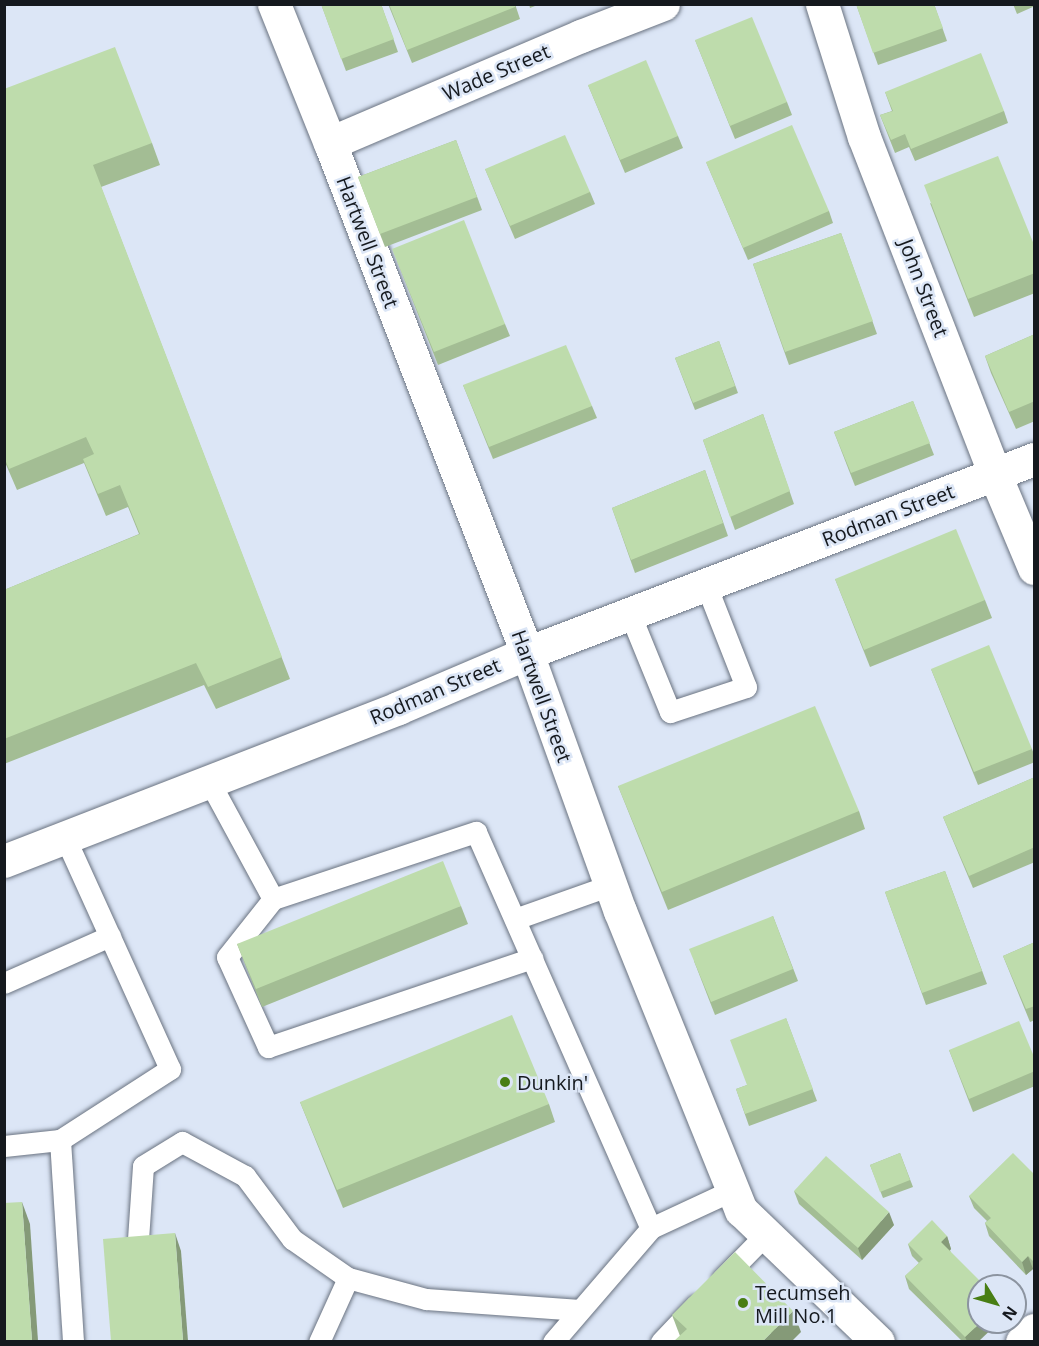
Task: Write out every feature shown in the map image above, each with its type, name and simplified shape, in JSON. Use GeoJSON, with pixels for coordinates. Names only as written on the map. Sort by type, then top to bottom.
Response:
{"type":"FeatureCollection","features":[{"type":"Feature","properties":{"kind":"main road","name":"Hartwell Street"},"geometry":{"type":"LineString","coordinates":[[274,4],[527,653],[611,885],[741,1210],[878,1341]]}},
{"type":"Feature","properties":{"kind":"main road","name":"Wade Street"},"geometry":{"type":"LineString","coordinates":[[330,143],[581,36],[663,4]]}},
{"type":"Feature","properties":{"kind":"main road","name":"John Street"},"geometry":{"type":"LineString","coordinates":[[822,4],[864,137],[995,475],[1035,568]]}},
{"type":"Feature","properties":{"kind":"main road","name":"Rodman Street"},"geometry":{"type":"LineString","coordinates":[[4,861],[398,708],[527,653],[1035,459]]}},
{"type":"Feature","properties":{"kind":"main road"},"geometry":{"type":"LineString","coordinates":[[1022,1341],[1035,1330]]}},
{"type":"Feature","properties":{"kind":"lane"},"geometry":{"type":"LineString","coordinates":[[630,614],[670,712],[746,687],[706,585]]}},
{"type":"Feature","properties":{"kind":"lane"},"geometry":{"type":"LineString","coordinates":[[209,781],[273,899]]}},
{"type":"Feature","properties":{"kind":"lane"},"geometry":{"type":"LineString","coordinates":[[532,958],[268,1047],[227,957],[273,899],[476,832],[515,919],[651,1228]]}},
{"type":"Feature","properties":{"kind":"lane"},"geometry":{"type":"LineString","coordinates":[[4,1146],[60,1140],[170,1069],[65,837]]}},
{"type":"Feature","properties":{"kind":"lane"},"geometry":{"type":"LineString","coordinates":[[515,919],[611,885]]}},
{"type":"Feature","properties":{"kind":"lane"},"geometry":{"type":"LineString","coordinates":[[4,983],[110,936]]}},
{"type":"Feature","properties":{"kind":"lane"},"geometry":{"type":"LineString","coordinates":[[60,1140],[72,1341]]}},
{"type":"Feature","properties":{"kind":"lane"},"geometry":{"type":"LineString","coordinates":[[137,1254],[143,1166],[182,1142],[245,1176],[292,1239],[348,1278],[426,1299],[580,1310]]}},
{"type":"Feature","properties":{"kind":"lane"},"geometry":{"type":"LineString","coordinates":[[553,1341],[651,1228],[733,1190]]}},
{"type":"Feature","properties":{"kind":"lane"},"geometry":{"type":"LineString","coordinates":[[660,1341],[766,1234]]}},
{"type":"Feature","properties":{"kind":"lane"},"geometry":{"type":"LineString","coordinates":[[319,1341],[348,1278]]}},
{"type":"Feature","properties":{"kind":"building"},"geometry":{"type":"Polygon","coordinates":[[[321,4],[381,4],[394,39],[341,59],[321,4]]]}},
{"type":"Feature","properties":{"kind":"building"},"geometry":{"type":"Polygon","coordinates":[[[389,4],[515,4],[515,7],[407,50],[389,4]]]}},
{"type":"Feature","properties":{"kind":"building"},"geometry":{"type":"Polygon","coordinates":[[[856,4],[934,4],[943,28],[873,53],[856,4]]]}},
{"type":"Feature","properties":{"kind":"building"},"geometry":{"type":"Polygon","coordinates":[[[752,17],[787,102],[730,126],[695,40],[752,17]]]}},
{"type":"Feature","properties":{"kind":"building"},"geometry":{"type":"Polygon","coordinates":[[[115,47],[152,143],[93,165],[282,657],[208,687],[196,663],[4,739],[4,590],[140,534],[120,485],[98,494],[83,459],[94,454],[86,437],[9,469],[4,457],[4,89],[115,47]]]}},
{"type":"Feature","properties":{"kind":"building"},"geometry":{"type":"Polygon","coordinates":[[[981,53],[1004,111],[911,149],[905,134],[891,140],[880,115],[893,111],[885,92],[981,53]]]}},
{"type":"Feature","properties":{"kind":"building"},"geometry":{"type":"Polygon","coordinates":[[[646,60],[678,136],[620,160],[588,85],[646,60]]]}},
{"type":"Feature","properties":{"kind":"building"},"geometry":{"type":"Polygon","coordinates":[[[792,125],[829,211],[743,248],[706,162],[792,125]]]}},
{"type":"Feature","properties":{"kind":"building"},"geometry":{"type":"Polygon","coordinates":[[[565,135],[590,192],[510,226],[485,169],[565,135]]]}},
{"type":"Feature","properties":{"kind":"building"},"geometry":{"type":"Polygon","coordinates":[[[456,140],[477,197],[380,234],[358,177],[456,140]]]}},
{"type":"Feature","properties":{"kind":"building"},"geometry":{"type":"Polygon","coordinates":[[[998,156],[1035,247],[1035,273],[968,299],[924,185],[998,156]]]}},
{"type":"Feature","properties":{"kind":"building"},"geometry":{"type":"Polygon","coordinates":[[[464,220],[505,324],[434,352],[392,249],[464,220]]]}},
{"type":"Feature","properties":{"kind":"building"},"geometry":{"type":"Polygon","coordinates":[[[841,233],[873,321],[785,352],[753,264],[841,233]]]}},
{"type":"Feature","properties":{"kind":"building"},"geometry":{"type":"Polygon","coordinates":[[[1035,334],[1035,401],[1009,412],[985,356],[1035,334]]]}},
{"type":"Feature","properties":{"kind":"building"},"geometry":{"type":"Polygon","coordinates":[[[719,341],[735,386],[693,403],[675,358],[719,341]]]}},
{"type":"Feature","properties":{"kind":"building"},"geometry":{"type":"Polygon","coordinates":[[[566,345],[592,406],[489,447],[463,385],[566,345]]]}},
{"type":"Feature","properties":{"kind":"building"},"geometry":{"type":"Polygon","coordinates":[[[913,401],[930,443],[851,473],[834,432],[913,401]]]}},
{"type":"Feature","properties":{"kind":"building"},"geometry":{"type":"Polygon","coordinates":[[[763,414],[790,491],[730,517],[703,440],[763,414]]]}},
{"type":"Feature","properties":{"kind":"building"},"geometry":{"type":"Polygon","coordinates":[[[705,470],[723,523],[631,560],[612,508],[705,470]]]}},
{"type":"Feature","properties":{"kind":"building"},"geometry":{"type":"Polygon","coordinates":[[[956,529],[985,600],[864,650],[835,579],[956,529]]]}},
{"type":"Feature","properties":{"kind":"building"},"geometry":{"type":"Polygon","coordinates":[[[989,645],[1032,749],[974,772],[931,669],[989,645]]]}},
{"type":"Feature","properties":{"kind":"building"},"geometry":{"type":"Polygon","coordinates":[[[815,706],[859,811],[662,892],[618,786],[815,706]]]}},
{"type":"Feature","properties":{"kind":"building"},"geometry":{"type":"Polygon","coordinates":[[[1035,777],[1035,847],[969,876],[943,817],[1035,777]]]}},
{"type":"Feature","properties":{"kind":"building"},"geometry":{"type":"Polygon","coordinates":[[[443,861],[461,906],[256,989],[237,944],[443,861]]]}},
{"type":"Feature","properties":{"kind":"building"},"geometry":{"type":"Polygon","coordinates":[[[945,871],[982,971],[922,993],[885,892],[945,871]]]}},
{"type":"Feature","properties":{"kind":"building"},"geometry":{"type":"Polygon","coordinates":[[[773,916],[793,969],[711,1002],[689,949],[773,916]]]}},
{"type":"Feature","properties":{"kind":"building"},"geometry":{"type":"Polygon","coordinates":[[[1035,942],[1035,1006],[1026,1009],[1003,956],[1035,942]]]}},
{"type":"Feature","properties":{"kind":"building"},"geometry":{"type":"Polygon","coordinates":[[[512,1015],[549,1104],[337,1190],[300,1102],[512,1015]]]}},
{"type":"Feature","properties":{"kind":"building"},"geometry":{"type":"Polygon","coordinates":[[[786,1018],[813,1089],[745,1114],[736,1089],[747,1085],[730,1040],[786,1018]]]}},
{"type":"Feature","properties":{"kind":"building"},"geometry":{"type":"Polygon","coordinates":[[[1019,1021],[1035,1059],[1035,1071],[969,1099],[949,1050],[1019,1021]]]}},
{"type":"Feature","properties":{"kind":"building"},"geometry":{"type":"Polygon","coordinates":[[[900,1153],[910,1180],[880,1192],[870,1165],[900,1153]]]}},
{"type":"Feature","properties":{"kind":"building"},"geometry":{"type":"Polygon","coordinates":[[[1013,1153],[1035,1175],[1035,1263],[1028,1256],[1022,1262],[985,1223],[991,1218],[969,1196],[1013,1153]]]}},
{"type":"Feature","properties":{"kind":"building"},"geometry":{"type":"Polygon","coordinates":[[[826,1156],[889,1212],[858,1248],[794,1191],[826,1156]]]}},
{"type":"Feature","properties":{"kind":"building"},"geometry":{"type":"Polygon","coordinates":[[[22,1202],[32,1341],[4,1341],[4,1203],[22,1202]]]}},
{"type":"Feature","properties":{"kind":"building"},"geometry":{"type":"Polygon","coordinates":[[[932,1220],[947,1236],[941,1242],[973,1274],[967,1274],[968,1334],[965,1337],[905,1276],[923,1259],[908,1244],[932,1220]]]}},
{"type":"Feature","properties":{"kind":"building"},"geometry":{"type":"Polygon","coordinates":[[[175,1233],[183,1341],[111,1341],[103,1239],[175,1233]]]}},
{"type":"Feature","properties":{"kind":"building","name":"Tecumseh Mill No.1"},"geometry":{"type":"Polygon","coordinates":[[[735,1252],[793,1311],[763,1341],[674,1341],[687,1329],[672,1315],[735,1252]]]}},
{"type":"Feature","properties":{"kind":"place","name":"Dunkin'"},"geometry":{"type":"Point","coordinates":[505,1082]}},
{"type":"Feature","properties":{"kind":"place","name":"Tecumseh Mill No.1"},"geometry":{"type":"Point","coordinates":[743,1303]}}]}
